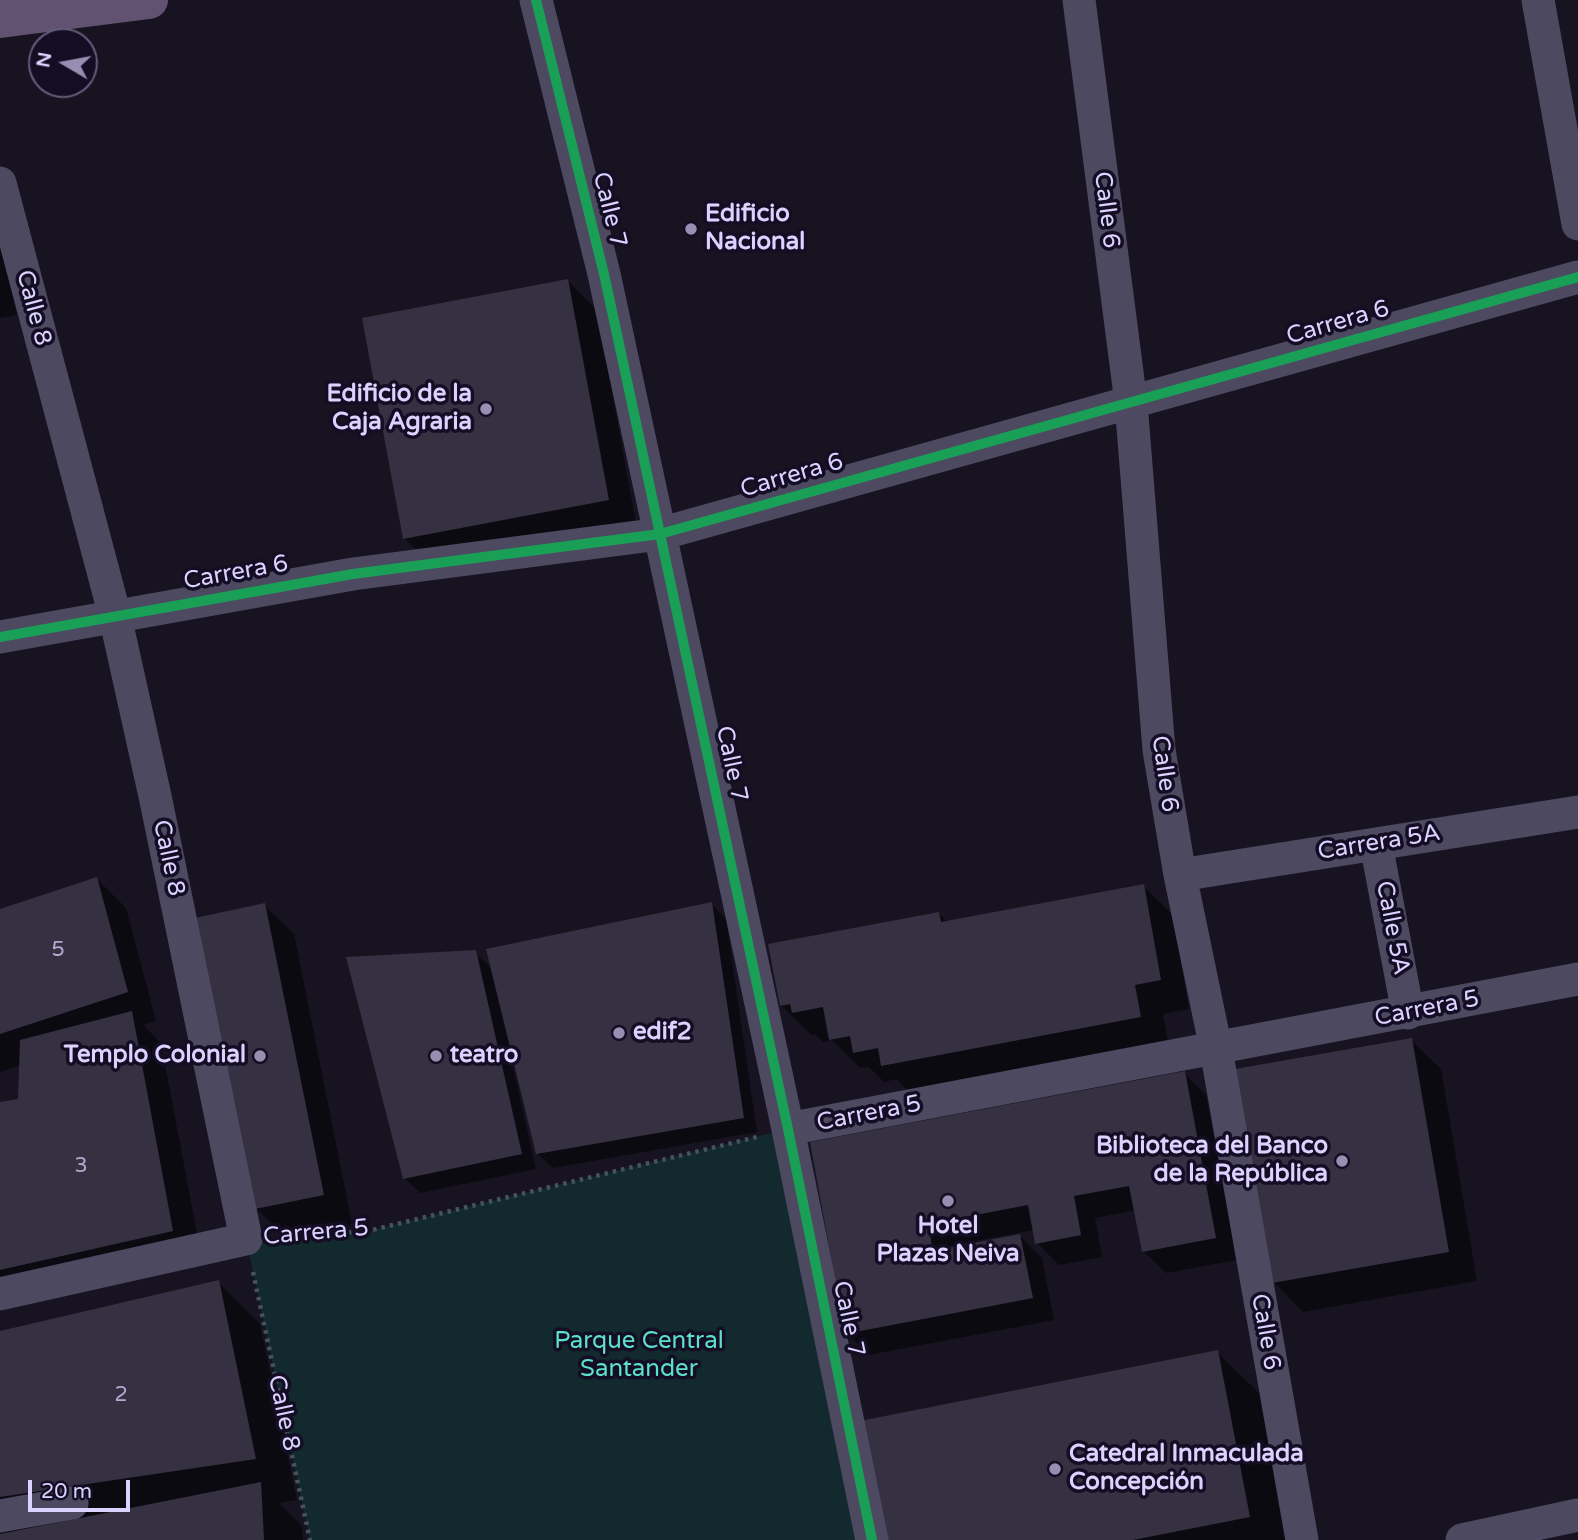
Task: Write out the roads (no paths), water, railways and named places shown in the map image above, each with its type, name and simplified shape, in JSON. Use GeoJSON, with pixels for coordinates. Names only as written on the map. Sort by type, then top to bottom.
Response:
{"type":"FeatureCollection","features":[{"type":"Feature","properties":{"kind":"main road"},"geometry":{"type":"LineString","coordinates":[[0,19],[149,0]]}},
{"type":"Feature","properties":{"kind":"street","name":"Calle 7"},"geometry":{"type":"LineString","coordinates":[[536,0],[604,274],[788,1129],[872,1540]]}},
{"type":"Feature","properties":{"kind":"street","name":"Calle 6"},"geometry":{"type":"LineString","coordinates":[[1079,0],[1131,403],[1159,750],[1180,876],[1216,1049],[1301,1540]]}},
{"type":"Feature","properties":{"kind":"street"},"geometry":{"type":"LineString","coordinates":[[1538,0],[1578,224]]}},
{"type":"Feature","properties":{"kind":"street","name":"Calle 8"},"geometry":{"type":"LineString","coordinates":[[0,183],[115,617],[155,796],[246,1239]]}},
{"type":"Feature","properties":{"kind":"street","name":"Carrera 6"},"geometry":{"type":"LineString","coordinates":[[0,636],[352,574],[660,534],[1578,276]]}},
{"type":"Feature","properties":{"kind":"street","name":"Carrera 5A"},"geometry":{"type":"LineString","coordinates":[[1180,876],[1578,812]]}},
{"type":"Feature","properties":{"kind":"street","name":"Calle 5A"},"geometry":{"type":"LineString","coordinates":[[1376,844],[1408,1013]]}},
{"type":"Feature","properties":{"kind":"street","name":"Carrera 5"},"geometry":{"type":"LineString","coordinates":[[788,1129],[1578,979]]}},
{"type":"Feature","properties":{"kind":"street","name":"Carrera 5"},"geometry":{"type":"LineString","coordinates":[[0,1294],[246,1239]]}},
{"type":"Feature","properties":{"kind":"street"},"geometry":{"type":"LineString","coordinates":[[0,1517],[72,1503]]}},
{"type":"Feature","properties":{"kind":"street"},"geometry":{"type":"LineString","coordinates":[[1462,1540],[1578,1515]]}},
{"type":"Feature","properties":{"kind":"place","name":"Edificio Nacional"},"geometry":{"type":"Point","coordinates":[691,229]}},
{"type":"Feature","properties":{"kind":"place","name":"Edificio de la Caja Agraria"},"geometry":{"type":"Point","coordinates":[486,409]}},
{"type":"Feature","properties":{"kind":"place","name":"edif2"},"geometry":{"type":"Point","coordinates":[619,1033]}},
{"type":"Feature","properties":{"kind":"place","name":"Templo Colonial"},"geometry":{"type":"Point","coordinates":[260,1056]}},
{"type":"Feature","properties":{"kind":"place","name":"teatro"},"geometry":{"type":"Point","coordinates":[436,1056]}},
{"type":"Feature","properties":{"kind":"place","name":"Biblioteca del Banco de la República"},"geometry":{"type":"Point","coordinates":[1342,1161]}},
{"type":"Feature","properties":{"kind":"place","name":"Hotel Plazas Neiva"},"geometry":{"type":"Point","coordinates":[948,1201]}},
{"type":"Feature","properties":{"kind":"place","name":"Catedral Inmaculada Concepción"},"geometry":{"type":"Point","coordinates":[1055,1469]}},
{"type":"Feature","properties":{"kind":"park label","name":"Parque Central Santander"},"geometry":{"type":"Point","coordinates":[639,1356]}}]}
